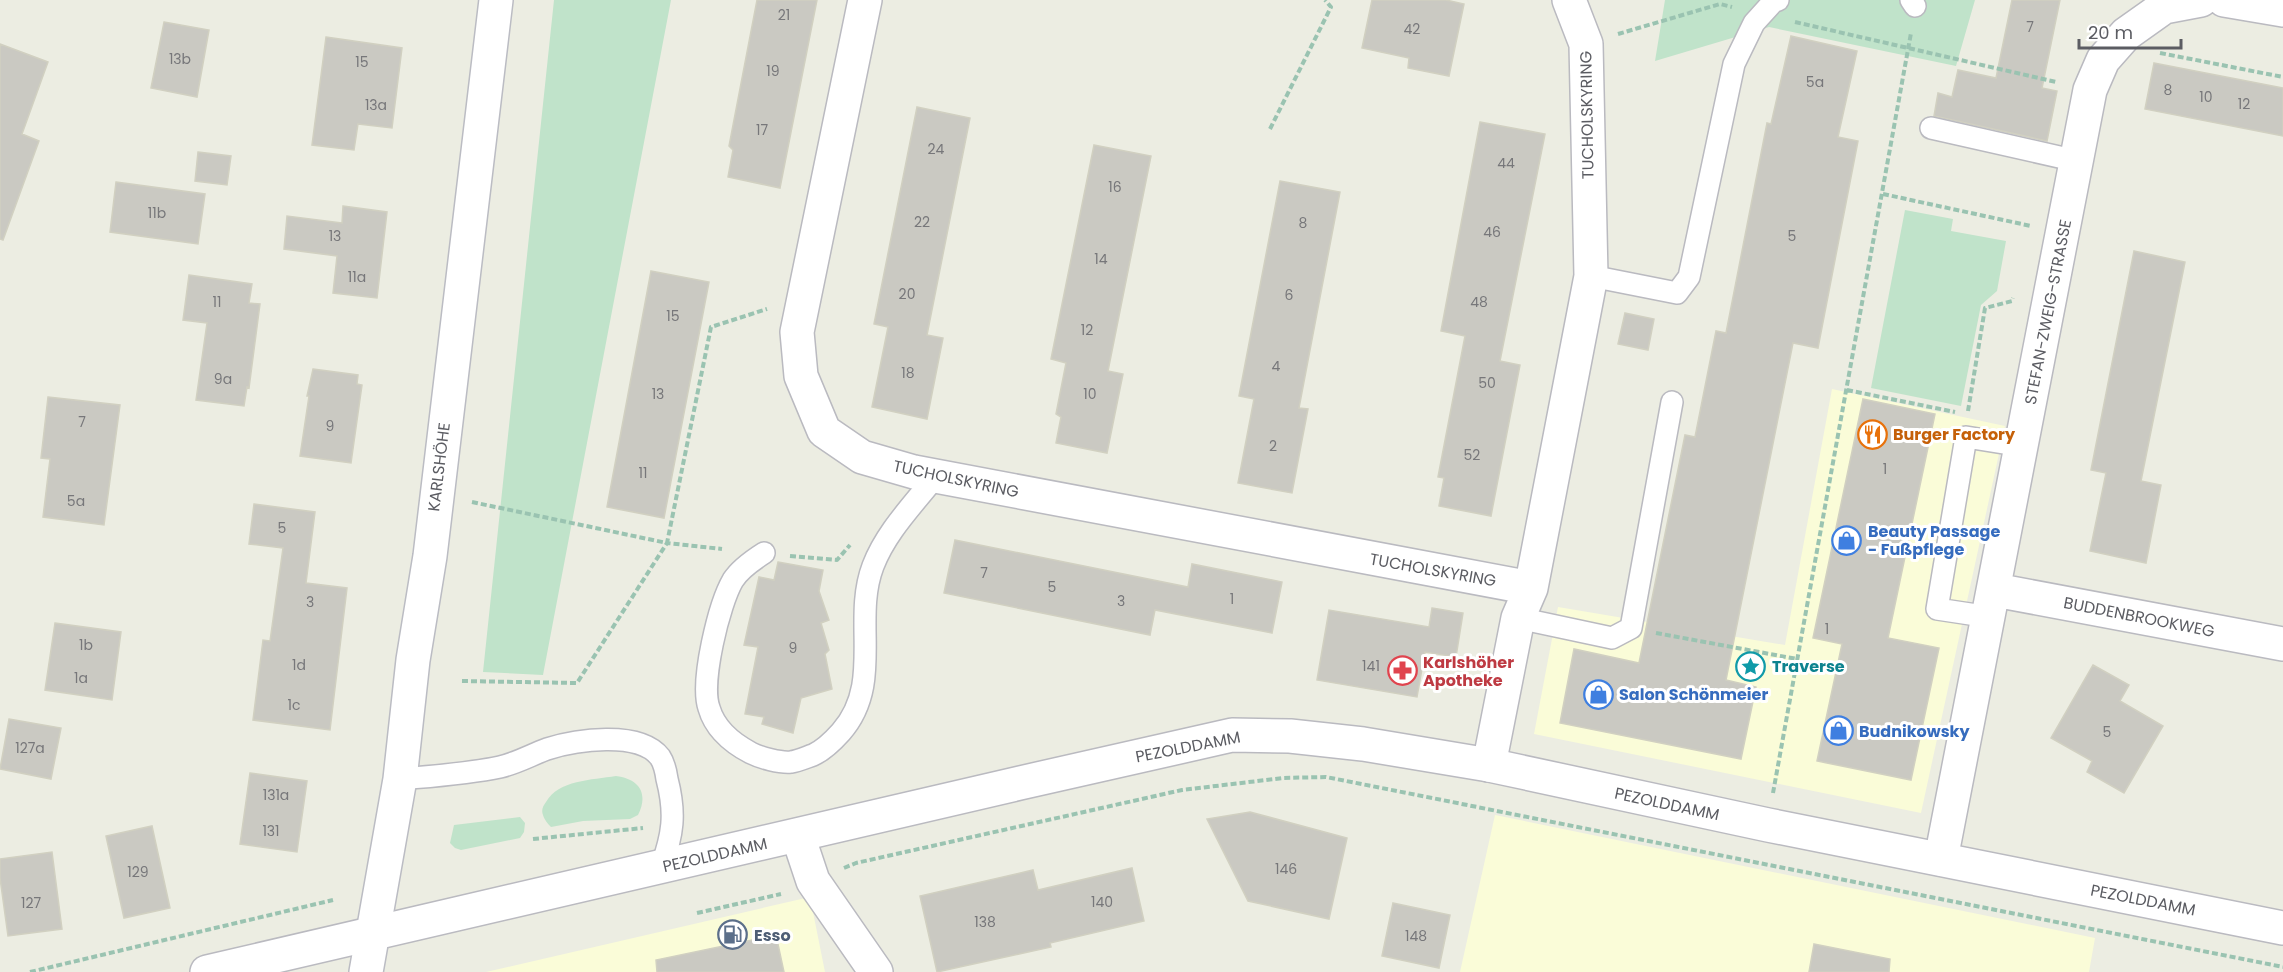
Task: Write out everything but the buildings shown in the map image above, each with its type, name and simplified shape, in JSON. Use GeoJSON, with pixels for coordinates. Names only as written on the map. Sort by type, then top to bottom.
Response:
{"type":"FeatureCollection","features":[{"type":"Feature","properties":{"kind":"street","name":"KARLSHÖHE"},"geometry":{"type":"LineString","coordinates":[[366,972],[400,779],[413,660],[430,556],[496,0]]}},
{"type":"Feature","properties":{"kind":"street","name":"TUCHOLSKYRING"},"geometry":{"type":"LineString","coordinates":[[865,0],[797,332],[801,376],[824,431],[862,457],[935,477],[1531,588]]}},
{"type":"Feature","properties":{"kind":"street","name":"TUCHOLSKYRING"},"geometry":{"type":"LineString","coordinates":[[1489,765],[1518,618],[1531,588],[1591,276],[1586,44],[1569,0]]}},
{"type":"Feature","properties":{"kind":"street","name":"STEFAN-ZWEIG-STRASSE"},"geometry":{"type":"LineString","coordinates":[[1941,859],[2090,90],[2103,60],[2126,34],[2164,7],[2201,0]]}},
{"type":"Feature","properties":{"kind":"street"},"geometry":{"type":"LineString","coordinates":[[2224,0],[2283,10]]}},
{"type":"Feature","properties":{"kind":"street","name":"BUDDENBROOKWEG"},"geometry":{"type":"LineString","coordinates":[[1992,604],[2283,644]]}},
{"type":"Feature","properties":{"kind":"street","name":"PEZOLDDAMM"},"geometry":{"type":"LineString","coordinates":[[207,972],[1232,735],[1290,736],[1363,744],[1489,765],[1768,825],[2283,928]]}},
{"type":"Feature","properties":{"kind":"street"},"geometry":{"type":"LineString","coordinates":[[798,836],[813,881],[876,972]]}},
{"type":"Feature","properties":{"kind":"lane"},"geometry":{"type":"LineString","coordinates":[[1591,276],[1677,293],[1689,277],[1734,64],[1754,23],[1773,2],[1778,0]]}},
{"type":"Feature","properties":{"kind":"lane"},"geometry":{"type":"LineString","coordinates":[[1931,128],[2077,161]]}},
{"type":"Feature","properties":{"kind":"lane"},"geometry":{"type":"LineString","coordinates":[[1518,618],[1612,638],[1631,628],[1672,402]]}},
{"type":"Feature","properties":{"kind":"lane"},"geometry":{"type":"LineString","coordinates":[[1992,604],[1937,609],[1966,437],[2022,446]]}},
{"type":"Feature","properties":{"kind":"lane"},"geometry":{"type":"LineString","coordinates":[[764,553],[734,578],[717,618],[707,688],[708,707],[720,730],[740,746],[758,756],[791,762],[815,754],[833,741],[856,711],[863,689],[868,585],[873,567],[886,539],[935,477]]}},
{"type":"Feature","properties":{"kind":"lane"},"geometry":{"type":"LineString","coordinates":[[400,779],[455,774],[501,766],[526,759],[548,749],[572,744],[610,739],[639,743],[652,750],[660,758],[673,800],[674,815],[661,868]]}},
{"type":"Feature","properties":{"kind":"path"},"geometry":{"type":"LineString","coordinates":[[1270,129],[1331,7],[1325,0]]}},
{"type":"Feature","properties":{"kind":"path"},"geometry":{"type":"LineString","coordinates":[[1768,825],[1909,50],[1913,3]]}},
{"type":"Feature","properties":{"kind":"path"},"geometry":{"type":"LineString","coordinates":[[1586,44],[1720,4],[1909,50],[2090,90]]}},
{"type":"Feature","properties":{"kind":"path"},"geometry":{"type":"LineString","coordinates":[[2117,44],[2283,77]]}},
{"type":"Feature","properties":{"kind":"path"},"geometry":{"type":"LineString","coordinates":[[1882,194],[2063,234]]}},
{"type":"Feature","properties":{"kind":"path"},"geometry":{"type":"LineString","coordinates":[[2025,236],[2027,225]]}},
{"type":"Feature","properties":{"kind":"path"},"geometry":{"type":"LineString","coordinates":[[1968,415],[1985,308],[2012,301],[2014,291]]}},
{"type":"Feature","properties":{"kind":"path"},"geometry":{"type":"LineString","coordinates":[[462,681],[577,683],[667,543],[711,327],[805,296]]}},
{"type":"Feature","properties":{"kind":"path"},"geometry":{"type":"LineString","coordinates":[[1847,390],[1957,413]]}},
{"type":"Feature","properties":{"kind":"path"},"geometry":{"type":"LineString","coordinates":[[472,502],[667,543],[837,560],[852,543]]}},
{"type":"Feature","properties":{"kind":"path"},"geometry":{"type":"LineString","coordinates":[[1631,628],[1797,659]]}},
{"type":"Feature","properties":{"kind":"path"},"geometry":{"type":"LineString","coordinates":[[697,913],[785,893],[856,863],[1182,790],[1283,778],[1326,777],[2283,967]]}},
{"type":"Feature","properties":{"kind":"path"},"geometry":{"type":"LineString","coordinates":[[30,972],[333,900]]}},
{"type":"Feature","properties":{"kind":"shaded area"},"geometry":{"type":"Polygon","coordinates":[[[554,0],[671,0],[543,675],[483,672],[554,0]]]}},
{"type":"Feature","properties":{"kind":"shaded area"},"geometry":{"type":"Polygon","coordinates":[[[1665,0],[1975,0],[1956,66],[1769,27],[1655,61],[1665,0]]]}},
{"type":"Feature","properties":{"kind":"shaded area"},"geometry":{"type":"Polygon","coordinates":[[[1905,210],[1953,219],[1951,231],[2006,241],[1997,291],[1981,305],[1961,406],[1871,388],[1905,210]]]}},
{"type":"Feature","properties":{"kind":"shaded area"},"geometry":{"type":"Polygon","coordinates":[[[1832,389],[2005,426],[1921,813],[1534,734],[1558,607],[1785,645],[1832,389]]]}},
{"type":"Feature","properties":{"kind":"shaded area"},"geometry":{"type":"Polygon","coordinates":[[[616,776],[631,780],[640,788],[642,800],[638,815],[630,819],[583,821],[551,827],[545,820],[542,813],[543,807],[551,795],[559,789],[576,782],[616,776]]]}},
{"type":"Feature","properties":{"kind":"shaded area"},"geometry":{"type":"Polygon","coordinates":[[[1495,815],[2095,938],[2089,972],[1460,972],[1495,815]]]}},
{"type":"Feature","properties":{"kind":"shaded area"},"geometry":{"type":"Polygon","coordinates":[[[520,817],[525,823],[524,832],[520,838],[461,850],[450,843],[454,825],[520,817]]]}},
{"type":"Feature","properties":{"kind":"shaded area","name":"Esso"},"geometry":{"type":"Polygon","coordinates":[[[810,897],[825,972],[486,972],[810,897]]]}},
{"type":"Feature","properties":{"kind":"place","name":"Burger Factory"},"geometry":{"type":"Point","coordinates":[1872,434]}},
{"type":"Feature","properties":{"kind":"place","name":"Beauty Passage - Fußpflege"},"geometry":{"type":"Point","coordinates":[1847,540]}},
{"type":"Feature","properties":{"kind":"place","name":"Traverse"},"geometry":{"type":"Point","coordinates":[1751,666]}},
{"type":"Feature","properties":{"kind":"place","name":"Karlshöher Apotheke"},"geometry":{"type":"Point","coordinates":[1402,671]}},
{"type":"Feature","properties":{"kind":"place","name":"Salon Schönmeier"},"geometry":{"type":"Point","coordinates":[1598,694]}},
{"type":"Feature","properties":{"kind":"place","name":"Budnikowsky"},"geometry":{"type":"Point","coordinates":[1838,731]}},
{"type":"Feature","properties":{"kind":"place","name":"Esso"},"geometry":{"type":"Point","coordinates":[733,935]}}]}
